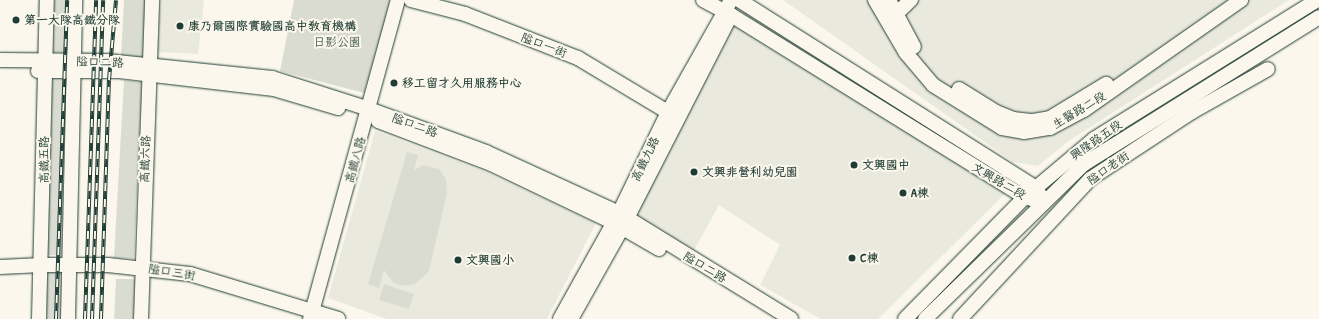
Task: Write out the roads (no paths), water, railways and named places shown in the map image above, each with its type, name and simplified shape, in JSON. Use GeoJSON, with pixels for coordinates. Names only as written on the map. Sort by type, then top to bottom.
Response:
{"type":"FeatureCollection","features":[{"type":"Feature","properties":{"kind":"street","name":"高鐵五路"},"geometry":{"type":"LineString","coordinates":[[39,319],[42,265],[47,0]]}},
{"type":"Feature","properties":{"kind":"street"},"geometry":{"type":"LineString","coordinates":[[68,319],[75,0]]}},
{"type":"Feature","properties":{"kind":"street","name":"高鐵六路"},"geometry":{"type":"LineString","coordinates":[[141,319],[148,69],[152,0]]}},
{"type":"Feature","properties":{"kind":"street","name":"高鐵八路"},"geometry":{"type":"LineString","coordinates":[[311,314],[368,113],[398,0]]}},
{"type":"Feature","properties":{"kind":"street","name":"隘口一街"},"geometry":{"type":"LineString","coordinates":[[411,0],[465,14],[578,58],[668,112]]}},
{"type":"Feature","properties":{"kind":"street","name":"文興路二段"},"geometry":{"type":"LineString","coordinates":[[703,0],[734,5],[1036,188],[1044,203]]}},
{"type":"Feature","properties":{"kind":"street","name":"生醫路二段"},"geometry":{"type":"LineString","coordinates":[[876,0],[893,17],[919,57],[934,74],[996,112],[1013,119],[1033,121],[1050,118],[1105,84],[1229,0]]}},
{"type":"Feature","properties":{"kind":"street","name":"生醫路二段"},"geometry":{"type":"LineString","coordinates":[[889,0],[893,17],[906,53],[933,85],[1002,128],[1024,132],[1050,128],[1084,110],[1240,0]]}},
{"type":"Feature","properties":{"kind":"street"},"geometry":{"type":"LineString","coordinates":[[893,17],[911,0]]}},
{"type":"Feature","properties":{"kind":"street","name":"興隆路五段"},"geometry":{"type":"LineString","coordinates":[[905,319],[1025,197],[1094,139],[1317,0]]}},
{"type":"Feature","properties":{"kind":"street","name":"高鐵九路"},"geometry":{"type":"LineString","coordinates":[[560,319],[620,221],[668,112],[734,5]]}},
{"type":"Feature","properties":{"kind":"street","name":"高鐵九路"},"geometry":{"type":"LineString","coordinates":[[572,319],[620,221],[734,5]]}},
{"type":"Feature","properties":{"kind":"street","name":"文興路二段"},"geometry":{"type":"LineString","coordinates":[[734,5],[1025,197],[1044,203]]}},
{"type":"Feature","properties":{"kind":"street","name":"興隆路五段"},"geometry":{"type":"LineString","coordinates":[[925,319],[1084,164],[1319,17]]}},
{"type":"Feature","properties":{"kind":"street","name":"隘口二路"},"geometry":{"type":"LineString","coordinates":[[0,60],[45,67]]}},
{"type":"Feature","properties":{"kind":"street","name":"隘口二路"},"geometry":{"type":"LineString","coordinates":[[0,69],[74,66],[119,66],[148,69],[274,89],[368,113],[491,164],[620,221],[791,319]]}},
{"type":"Feature","properties":{"kind":"street","name":"隘口老街"},"geometry":{"type":"LineString","coordinates":[[960,319],[1090,179],[1192,112],[1268,69]]}},
{"type":"Feature","properties":{"kind":"street","name":"隘口二路"},"geometry":{"type":"LineString","coordinates":[[620,221],[775,319]]}},
{"type":"Feature","properties":{"kind":"street","name":"隘口三街"},"geometry":{"type":"LineString","coordinates":[[0,268],[42,265],[142,268],[190,274],[311,314],[338,319]]}},
{"type":"Feature","properties":{"kind":"railway"},"geometry":{"type":"LineString","coordinates":[[56,319],[67,0]]}},
{"type":"Feature","properties":{"kind":"railway"},"geometry":{"type":"LineString","coordinates":[[85,319],[96,0]]}},
{"type":"Feature","properties":{"kind":"railway"},"geometry":{"type":"LineString","coordinates":[[92,319],[103,0]]}},
{"type":"Feature","properties":{"kind":"railway"},"geometry":{"type":"LineString","coordinates":[[101,319],[109,80],[116,0]]}},
{"type":"Feature","properties":{"kind":"place","name":"第一大隊高鐵分隊"},"geometry":{"type":"Point","coordinates":[16,20]}},
{"type":"Feature","properties":{"kind":"place","name":"康乃爾國際實驗國高中教育機構"},"geometry":{"type":"Point","coordinates":[180,26]}},
{"type":"Feature","properties":{"kind":"place","name":"移工留才久用服務中心"},"geometry":{"type":"Point","coordinates":[394,83]}},
{"type":"Feature","properties":{"kind":"place","name":"文興國中"},"geometry":{"type":"Point","coordinates":[854,165]}},
{"type":"Feature","properties":{"kind":"place","name":"文興非營利幼兒園"},"geometry":{"type":"Point","coordinates":[694,172]}},
{"type":"Feature","properties":{"kind":"place","name":"A棟"},"geometry":{"type":"Point","coordinates":[903,193]}},
{"type":"Feature","properties":{"kind":"place","name":"C棟"},"geometry":{"type":"Point","coordinates":[852,258]}},
{"type":"Feature","properties":{"kind":"place","name":"文興國小"},"geometry":{"type":"Point","coordinates":[458,260]}},
{"type":"Feature","properties":{"kind":"park label","name":"日影公園"},"geometry":{"type":"Point","coordinates":[337,42]}}]}
